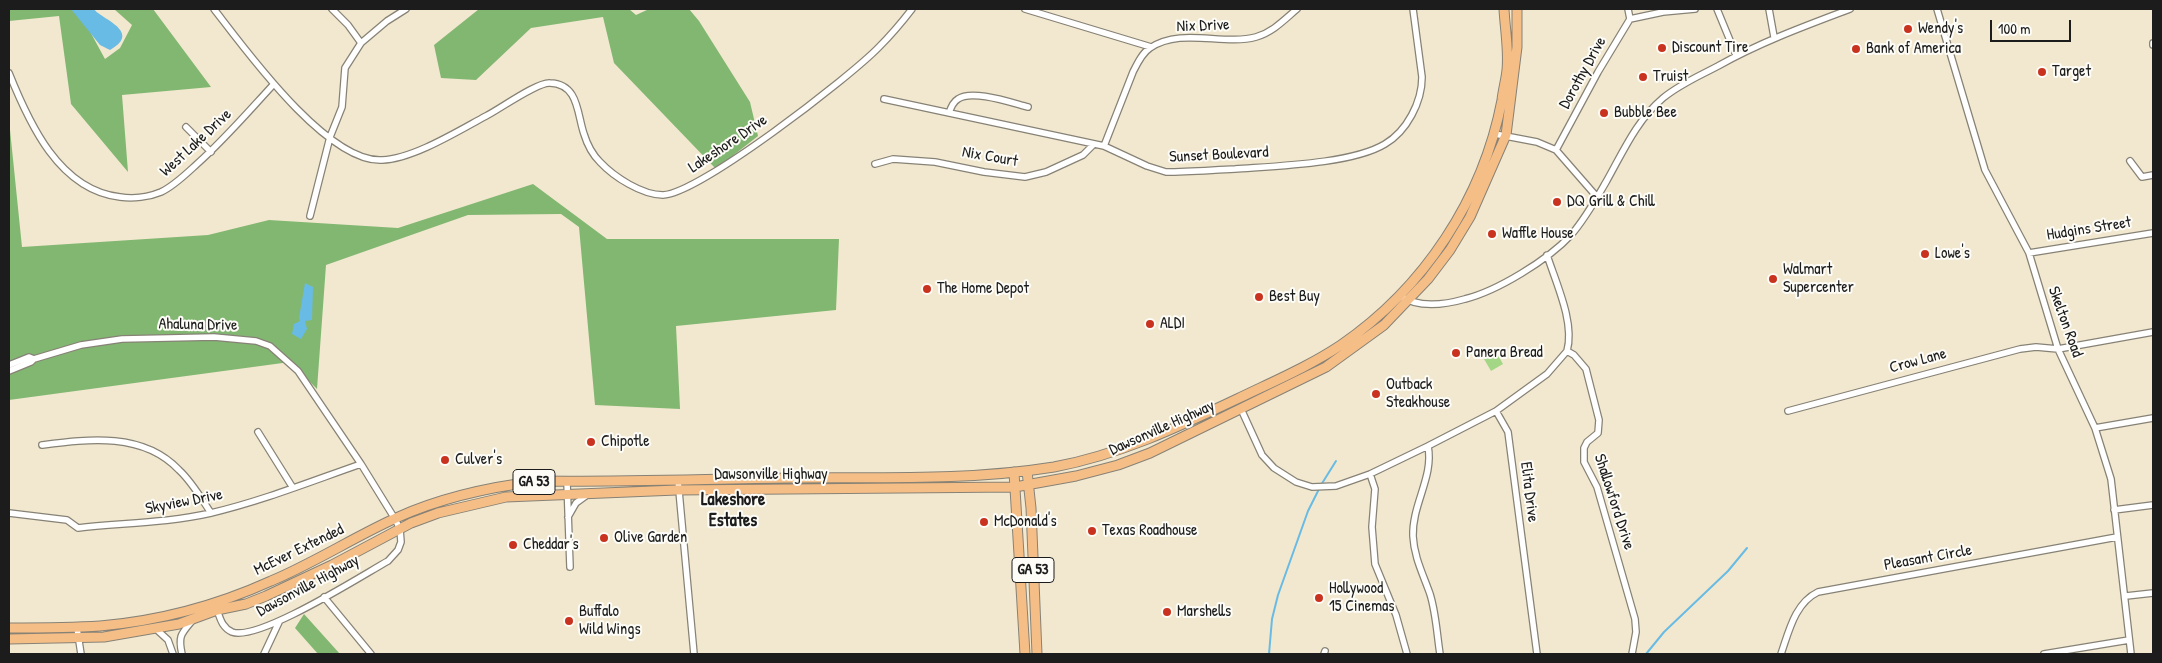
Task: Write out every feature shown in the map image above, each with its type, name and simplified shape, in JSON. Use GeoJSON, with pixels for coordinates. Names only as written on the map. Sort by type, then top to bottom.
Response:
{"type":"FeatureCollection","features":[{"type":"Feature","properties":{"kind":"main road","name":"Dawsonville Highway"},"geometry":{"type":"LineString","coordinates":[[395,519],[443,500],[482,490],[539,481],[895,478],[1026,471],[1087,460],[1127,448],[1201,417],[1321,358],[1371,322],[1399,295],[1435,254],[1474,190],[1495,134],[1507,70],[1504,9]]}},
{"type":"Feature","properties":{"kind":"main road","name":"Dawsonville Highway"},"geometry":{"type":"LineString","coordinates":[[9,628],[77,628],[135,621],[215,606],[246,604],[332,565],[400,529],[438,512],[506,496],[677,490],[1028,486],[1118,465],[1175,442],[1326,367],[1368,338],[1408,301],[1441,264],[1470,217],[1506,135],[1518,47],[1517,9]]}},
{"type":"Feature","properties":{"kind":"main road","name":"GA 53"},"geometry":{"type":"LineString","coordinates":[[1026,471],[1031,508],[1037,654]]}},
{"type":"Feature","properties":{"kind":"main road"},"geometry":{"type":"LineString","coordinates":[[1014,472],[1015,487]]}},
{"type":"Feature","properties":{"kind":"main road"},"geometry":{"type":"LineString","coordinates":[[790,478],[791,489]]}},
{"type":"Feature","properties":{"kind":"main road","name":"GA 53"},"geometry":{"type":"LineString","coordinates":[[1015,487],[1025,654]]}},
{"type":"Feature","properties":{"kind":"main road","name":"McEver Extended"},"geometry":{"type":"LineString","coordinates":[[215,606],[271,581],[395,519]]}},
{"type":"Feature","properties":{"kind":"main road","name":"Dawsonville Highway"},"geometry":{"type":"LineString","coordinates":[[9,639],[78,639],[156,629],[194,618],[215,606]]}},
{"type":"Feature","properties":{"kind":"main road"},"geometry":{"type":"LineString","coordinates":[[1024,635],[1029,641],[1032,654]]}},
{"type":"Feature","properties":{"kind":"street","name":"Lakeshore Drive"},"geometry":{"type":"LineString","coordinates":[[214,9],[273,85],[330,137],[353,155],[381,160],[395,158],[441,140],[501,108],[534,87],[549,82],[564,86],[574,96],[584,134],[599,161],[620,178],[641,189],[657,194],[671,194],[706,178],[849,74],[879,48],[912,9]]}},
{"type":"Feature","properties":{"kind":"street"},"geometry":{"type":"LineString","coordinates":[[332,9],[348,25],[361,43]]}},
{"type":"Feature","properties":{"kind":"street"},"geometry":{"type":"LineString","coordinates":[[310,216],[330,137],[342,108],[345,68],[361,43],[386,21],[406,9]]}},
{"type":"Feature","properties":{"kind":"street"},"geometry":{"type":"LineString","coordinates":[[1025,9],[1151,47],[1138,62],[1133,72],[1104,146]]}},
{"type":"Feature","properties":{"kind":"street","name":"Nix Drive"},"geometry":{"type":"LineString","coordinates":[[1151,47],[1168,41],[1186,38],[1234,39],[1255,37],[1273,29],[1297,9]]}},
{"type":"Feature","properties":{"kind":"street","name":"Sunset Boulevard"},"geometry":{"type":"LineString","coordinates":[[884,99],[1104,146],[1153,169],[1178,172],[1288,165],[1343,158],[1379,147],[1401,131],[1411,116],[1420,95],[1422,77],[1413,9]]}},
{"type":"Feature","properties":{"kind":"street"},"geometry":{"type":"LineString","coordinates":[[1628,9],[1630,19],[1663,12],[1696,9]]}},
{"type":"Feature","properties":{"kind":"street"},"geometry":{"type":"LineString","coordinates":[[1717,9],[1736,55]]}},
{"type":"Feature","properties":{"kind":"street"},"geometry":{"type":"LineString","coordinates":[[1769,9],[1774,37]]}},
{"type":"Feature","properties":{"kind":"street"},"geometry":{"type":"LineString","coordinates":[[1399,295],[1408,301],[1441,303],[1475,297],[1521,273],[1570,237],[1597,198],[1628,141],[1654,107],[1683,83],[1774,37],[1850,9]]}},
{"type":"Feature","properties":{"kind":"street","name":"Skelton Road"},"geometry":{"type":"LineString","coordinates":[[1937,9],[1985,170],[2029,253],[2058,349],[2095,428],[2111,479],[2126,596],[2131,654]]}},
{"type":"Feature","properties":{"kind":"street","name":"Dorothy Drive"},"geometry":{"type":"LineString","coordinates":[[1556,150],[1598,72],[1630,19]]}},
{"type":"Feature","properties":{"kind":"street","name":"West Lake Drive"},"geometry":{"type":"LineString","coordinates":[[9,74],[33,127],[50,152],[71,175],[82,184],[102,193],[134,198],[160,192],[182,178],[211,152],[273,85]]}},
{"type":"Feature","properties":{"kind":"street"},"geometry":{"type":"LineString","coordinates":[[950,113],[956,100],[964,96],[989,97],[1028,107]]}},
{"type":"Feature","properties":{"kind":"street"},"geometry":{"type":"LineString","coordinates":[[186,127],[211,152]]}},
{"type":"Feature","properties":{"kind":"street"},"geometry":{"type":"LineString","coordinates":[[1495,134],[1544,144],[1556,150],[1597,198]]}},
{"type":"Feature","properties":{"kind":"street","name":"Nix Court"},"geometry":{"type":"LineString","coordinates":[[875,164],[893,160],[935,162],[984,172],[1024,177],[1046,172],[1083,155],[1094,144]]}},
{"type":"Feature","properties":{"kind":"street"},"geometry":{"type":"LineString","coordinates":[[2130,161],[2142,177],[2153,176]]}},
{"type":"Feature","properties":{"kind":"street","name":"Hudgins Street"},"geometry":{"type":"LineString","coordinates":[[2029,253],[2153,233]]}},
{"type":"Feature","properties":{"kind":"street"},"geometry":{"type":"LineString","coordinates":[[1241,409],[1262,455],[1274,468],[1296,482],[1312,487],[1336,486],[1370,474],[1496,412],[1547,374],[1567,351],[1570,340],[1569,325],[1547,255]]}},
{"type":"Feature","properties":{"kind":"street","name":"Crow Lane"},"geometry":{"type":"LineString","coordinates":[[1788,411],[2020,349],[2048,347],[2058,349],[2153,332]]}},
{"type":"Feature","properties":{"kind":"street","name":"Ahaluna Drive"},"geometry":{"type":"LineString","coordinates":[[9,365],[30,357],[34,358],[81,345],[122,339],[214,336],[256,341],[270,346],[298,371],[361,464],[400,529]]}},
{"type":"Feature","properties":{"kind":"street","name":"Shallowford Drive"},"geometry":{"type":"LineString","coordinates":[[1567,351],[1574,355],[1586,369],[1599,420],[1598,433],[1587,442],[1584,448],[1584,462],[1597,487],[1635,619],[1636,632],[1632,654]]}},
{"type":"Feature","properties":{"kind":"street","name":"Ahaluna Drive"},"geometry":{"type":"LineString","coordinates":[[9,371],[31,362],[34,358]]}},
{"type":"Feature","properties":{"kind":"street","name":"Elita Drive"},"geometry":{"type":"LineString","coordinates":[[1496,412],[1508,432],[1537,654]]}},
{"type":"Feature","properties":{"kind":"street"},"geometry":{"type":"LineString","coordinates":[[2095,428],[2153,418]]}},
{"type":"Feature","properties":{"kind":"street"},"geometry":{"type":"LineString","coordinates":[[258,432],[293,488]]}},
{"type":"Feature","properties":{"kind":"street"},"geometry":{"type":"LineString","coordinates":[[42,445],[106,439],[146,448],[163,456],[179,469],[211,513]]}},
{"type":"Feature","properties":{"kind":"street"},"geometry":{"type":"LineString","coordinates":[[1428,446],[1430,465],[1415,514],[1413,534],[1419,569],[1430,595],[1440,654]]}},
{"type":"Feature","properties":{"kind":"street","name":"Skyview Drive"},"geometry":{"type":"LineString","coordinates":[[9,513],[67,520],[78,528],[143,524],[211,513],[293,488],[361,464]]}},
{"type":"Feature","properties":{"kind":"street"},"geometry":{"type":"LineString","coordinates":[[1370,474],[1375,489],[1372,527],[1375,564],[1396,615],[1407,654]]}},
{"type":"Feature","properties":{"kind":"street"},"geometry":{"type":"LineString","coordinates":[[678,480],[677,490],[694,654]]}},
{"type":"Feature","properties":{"kind":"street"},"geometry":{"type":"LineString","coordinates":[[567,482],[570,567]]}},
{"type":"Feature","properties":{"kind":"street"},"geometry":{"type":"LineString","coordinates":[[568,517],[576,503],[593,492]]}},
{"type":"Feature","properties":{"kind":"street"},"geometry":{"type":"LineString","coordinates":[[2114,510],[2153,505]]}},
{"type":"Feature","properties":{"kind":"street","name":"Dawsonville Highway"},"geometry":{"type":"LineString","coordinates":[[215,606],[222,625],[238,633],[250,632],[279,622],[394,556],[401,542],[400,529]]}},
{"type":"Feature","properties":{"kind":"street","name":"Pleasant Circle"},"geometry":{"type":"LineString","coordinates":[[1781,654],[1798,610],[1810,596],[1818,592],[2117,537]]}},
{"type":"Feature","properties":{"kind":"street"},"geometry":{"type":"LineString","coordinates":[[2126,596],[2153,593]]}},
{"type":"Feature","properties":{"kind":"street"},"geometry":{"type":"LineString","coordinates":[[324,597],[372,654]]}},
{"type":"Feature","properties":{"kind":"street"},"geometry":{"type":"LineString","coordinates":[[182,654],[181,634],[194,618]]}},
{"type":"Feature","properties":{"kind":"street"},"geometry":{"type":"LineString","coordinates":[[264,654],[279,622]]}},
{"type":"Feature","properties":{"kind":"street"},"geometry":{"type":"LineString","coordinates":[[77,628],[81,654]]}},
{"type":"Feature","properties":{"kind":"street"},"geometry":{"type":"LineString","coordinates":[[156,629],[168,640],[173,654]]}},
{"type":"Feature","properties":{"kind":"street"},"geometry":{"type":"LineString","coordinates":[[2044,654],[2129,640]]}},
{"type":"Feature","properties":{"kind":"green space"},"geometry":{"type":"Polygon","coordinates":[[[9,9],[75,9],[81,15],[105,59],[120,48],[132,25],[114,9],[153,9],[211,87],[122,95],[128,172],[71,104],[59,16],[9,21],[9,9]]]}},
{"type":"Feature","properties":{"kind":"green space"},"geometry":{"type":"Polygon","coordinates":[[[479,9],[629,9],[636,15],[649,9],[689,9],[699,21],[750,102],[758,136],[716,169],[614,63],[603,17],[531,28],[476,80],[441,78],[434,45],[479,9]]]}},
{"type":"Feature","properties":{"kind":"green space"},"geometry":{"type":"Polygon","coordinates":[[[9,120],[22,247],[208,235],[269,220],[398,228],[533,184],[607,239],[839,239],[836,310],[676,326],[680,409],[595,405],[579,227],[561,214],[468,215],[326,265],[317,389],[290,362],[9,400],[9,120]]]}},
{"type":"Feature","properties":{"kind":"green space"},"geometry":{"type":"Polygon","coordinates":[[[1496,352],[1503,364],[1491,371],[1484,359],[1496,352]]]}},
{"type":"Feature","properties":{"kind":"green space"},"geometry":{"type":"Polygon","coordinates":[[[304,614],[340,654],[318,654],[295,628],[304,614]]]}},
{"type":"Feature","properties":{"kind":"water"},"geometry":{"type":"Polygon","coordinates":[[[87,8],[94,10],[115,24],[122,34],[122,39],[110,50],[100,45],[71,9],[87,8]]]}},
{"type":"Feature","properties":{"kind":"water"},"geometry":{"type":"Polygon","coordinates":[[[305,283],[313,287],[312,320],[305,321],[307,329],[301,339],[292,334],[294,324],[300,321],[305,283]]]}},
{"type":"Feature","properties":{"kind":"waterway"},"geometry":{"type":"LineString","coordinates":[[1321,485],[1336,461]]}},
{"type":"Feature","properties":{"kind":"waterway"},"geometry":{"type":"LineString","coordinates":[[1269,654],[1272,619],[1278,595],[1308,511],[1319,489]]}},
{"type":"Feature","properties":{"kind":"waterway"},"geometry":{"type":"LineString","coordinates":[[1646,654],[1664,632],[1728,571],[1747,548]]}},
{"type":"Feature","properties":{"kind":"place","name":"Wendy's"},"geometry":{"type":"Point","coordinates":[1908,29]}},
{"type":"Feature","properties":{"kind":"place","name":"Discount Tire"},"geometry":{"type":"Point","coordinates":[1662,48]}},
{"type":"Feature","properties":{"kind":"place","name":"Bank of America"},"geometry":{"type":"Point","coordinates":[1856,49]}},
{"type":"Feature","properties":{"kind":"place","name":"Target"},"geometry":{"type":"Point","coordinates":[2042,72]}},
{"type":"Feature","properties":{"kind":"place","name":"Truist"},"geometry":{"type":"Point","coordinates":[1643,77]}},
{"type":"Feature","properties":{"kind":"place","name":"Bubble Bee"},"geometry":{"type":"Point","coordinates":[1604,113]}},
{"type":"Feature","properties":{"kind":"place","name":"DQ Grill & Chill"},"geometry":{"type":"Point","coordinates":[1557,202]}},
{"type":"Feature","properties":{"kind":"place","name":"Waffle House"},"geometry":{"type":"Point","coordinates":[1492,234]}},
{"type":"Feature","properties":{"kind":"place","name":"Lowe's"},"geometry":{"type":"Point","coordinates":[1925,254]}},
{"type":"Feature","properties":{"kind":"place","name":"Walmart Supercenter"},"geometry":{"type":"Point","coordinates":[1773,279]}},
{"type":"Feature","properties":{"kind":"place","name":"The Home Depot"},"geometry":{"type":"Point","coordinates":[927,289]}},
{"type":"Feature","properties":{"kind":"place","name":"Best Buy"},"geometry":{"type":"Point","coordinates":[1259,297]}},
{"type":"Feature","properties":{"kind":"place","name":"ALDI"},"geometry":{"type":"Point","coordinates":[1150,324]}},
{"type":"Feature","properties":{"kind":"place","name":"Panera Bread"},"geometry":{"type":"Point","coordinates":[1456,353]}},
{"type":"Feature","properties":{"kind":"place","name":"Outback Steakhouse"},"geometry":{"type":"Point","coordinates":[1376,394]}},
{"type":"Feature","properties":{"kind":"place","name":"Chipotle"},"geometry":{"type":"Point","coordinates":[591,442]}},
{"type":"Feature","properties":{"kind":"place","name":"Culver's"},"geometry":{"type":"Point","coordinates":[445,460]}},
{"type":"Feature","properties":{"kind":"place","name":"McDonald's"},"geometry":{"type":"Point","coordinates":[984,522]}},
{"type":"Feature","properties":{"kind":"place","name":"Texas Roadhouse"},"geometry":{"type":"Point","coordinates":[1092,531]}},
{"type":"Feature","properties":{"kind":"place","name":"Olive Garden"},"geometry":{"type":"Point","coordinates":[604,538]}},
{"type":"Feature","properties":{"kind":"place","name":"Cheddar's"},"geometry":{"type":"Point","coordinates":[513,545]}},
{"type":"Feature","properties":{"kind":"place","name":"Hollywood 15 Cinemas"},"geometry":{"type":"Point","coordinates":[1319,598]}},
{"type":"Feature","properties":{"kind":"place","name":"Marshells"},"geometry":{"type":"Point","coordinates":[1167,612]}},
{"type":"Feature","properties":{"kind":"place","name":"Buffalo Wild Wings"},"geometry":{"type":"Point","coordinates":[569,621]}},
{"type":"Feature","properties":{"kind":"district","name":"Lakeshore Estates"},"geometry":{"type":"Point","coordinates":[733,510]}}]}
